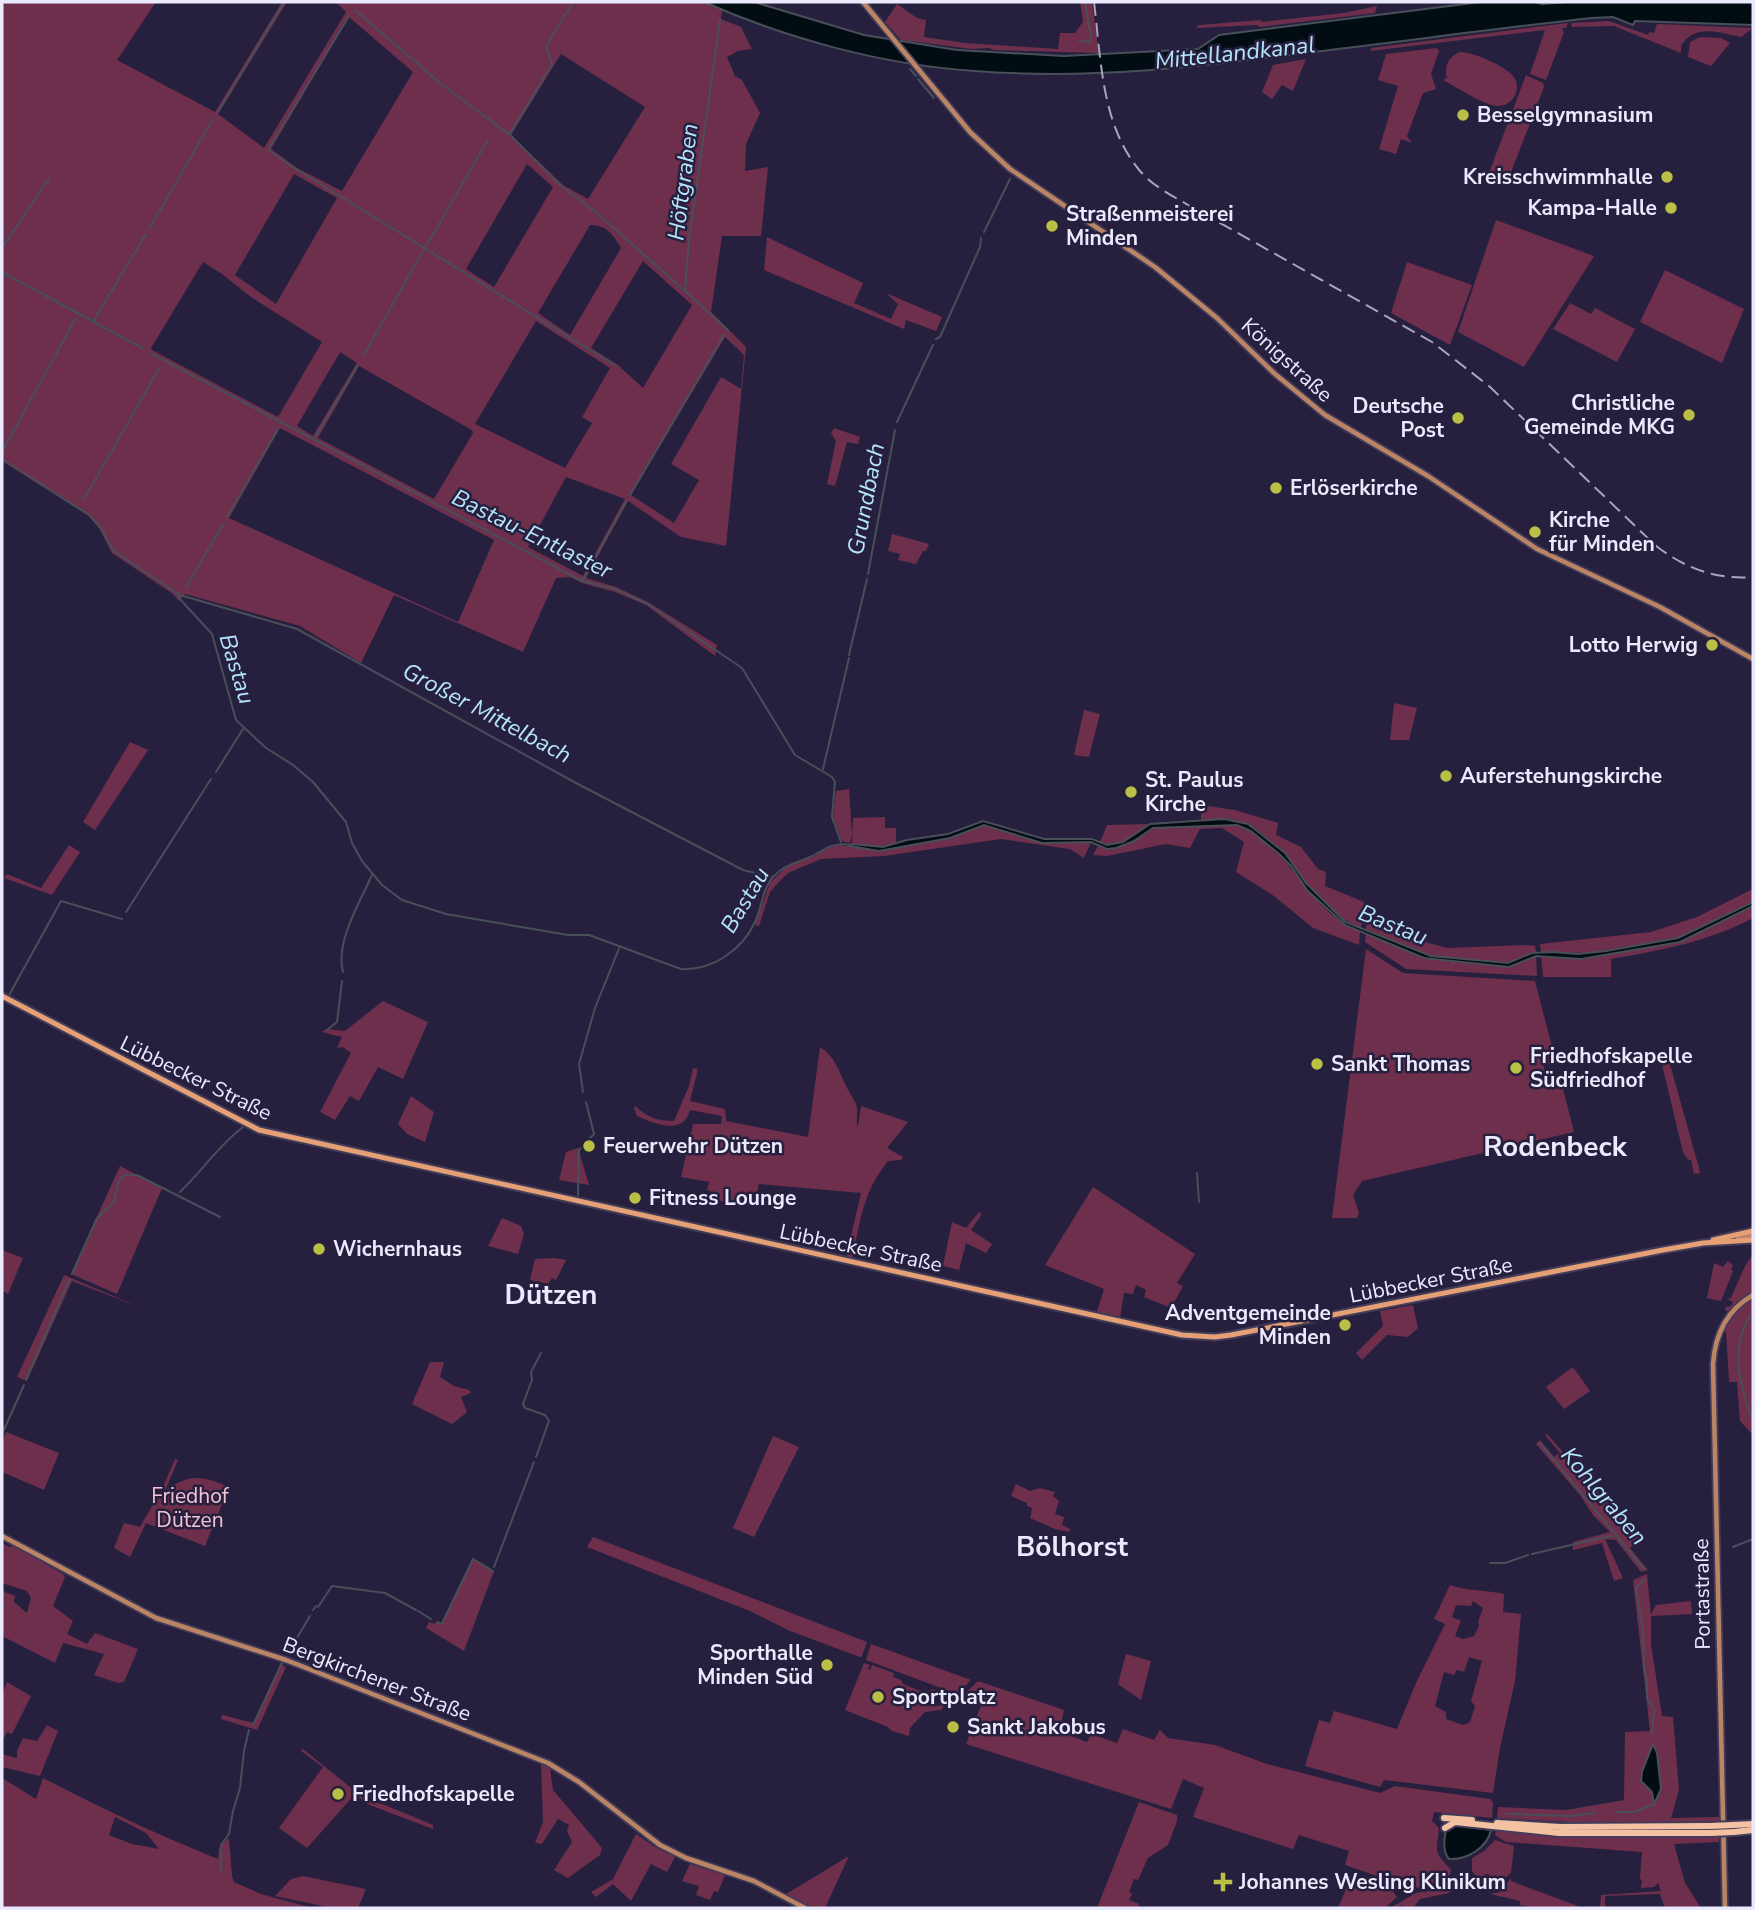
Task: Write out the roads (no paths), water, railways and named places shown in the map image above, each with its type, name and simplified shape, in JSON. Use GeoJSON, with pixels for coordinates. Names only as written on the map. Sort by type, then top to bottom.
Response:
{"type":"FeatureCollection","features":[{"type":"Feature","properties":{"kind":"highway"},"geometry":{"type":"LineString","coordinates":[[1444,1818],[1559,1833],[1616,1834],[1711,1830],[1753,1824]]}},
{"type":"Feature","properties":{"kind":"highway"},"geometry":{"type":"LineString","coordinates":[[1445,1828],[1455,1822],[1494,1824]]}},
{"type":"Feature","properties":{"kind":"highway"},"geometry":{"type":"LineString","coordinates":[[1734,1828],[1753,1830]]}},
{"type":"Feature","properties":{"kind":"main road","name":"Königstraße"},"geometry":{"type":"LineString","coordinates":[[863,2],[970,132],[997,158],[1155,267],[1217,318],[1275,374],[1325,415],[1427,476],[1537,549],[1660,607],[1753,659]]}},
{"type":"Feature","properties":{"kind":"main road","name":"Lübbecker Straße"},"geometry":{"type":"LineString","coordinates":[[2,996],[258,1130],[1182,1335],[1231,1335],[1753,1236]]}},
{"type":"Feature","properties":{"kind":"main road","name":"Lübbecker Straße"},"geometry":{"type":"LineString","coordinates":[[1703,1244],[1753,1236]]}},
{"type":"Feature","properties":{"kind":"main road","name":"Portastraße"},"geometry":{"type":"LineString","coordinates":[[1725,1908],[1713,1364],[1716,1341],[1723,1324],[1740,1303],[1753,1295]]}},
{"type":"Feature","properties":{"kind":"main road","name":"Bergkirchener Straße"},"geometry":{"type":"LineString","coordinates":[[2,1536],[156,1618],[286,1660],[548,1763],[579,1782],[660,1845],[686,1858],[768,1888],[806,1908]]}},
{"type":"Feature","properties":{"kind":"water","name":"Mittellandkanal"},"geometry":{"type":"Polygon","coordinates":[[[704,2],[754,2],[864,35],[957,50],[1064,56],[1198,49],[1219,35],[1481,2],[1753,2],[1753,25],[1635,21],[1633,25],[1613,17],[1592,18],[1186,67],[1060,74],[940,68],[871,56],[802,39],[704,2]]]}},
{"type":"Feature","properties":{"kind":"water"},"geometry":{"type":"Polygon","coordinates":[[[1224,819],[1248,824],[1285,853],[1306,883],[1345,922],[1431,956],[1508,963],[1532,953],[1578,954],[1606,951],[1678,938],[1753,902],[1753,906],[1680,942],[1581,959],[1536,956],[1509,967],[1424,958],[1345,925],[1307,890],[1291,866],[1278,853],[1251,831],[1237,825],[1153,828],[1134,841],[1107,849],[1091,842],[1042,843],[984,825],[950,838],[879,851],[850,846],[883,847],[907,840],[948,834],[983,821],[1044,839],[1092,839],[1107,845],[1123,842],[1150,824],[1224,819]]]}},
{"type":"Feature","properties":{"kind":"water"},"geometry":{"type":"Polygon","coordinates":[[[1653,1744],[1657,1753],[1661,1789],[1654,1804],[1652,1792],[1641,1781],[1653,1744]]]}},
{"type":"Feature","properties":{"kind":"water"},"geometry":{"type":"Polygon","coordinates":[[[1454,1825],[1491,1830],[1485,1842],[1475,1852],[1449,1859],[1444,1849],[1446,1830],[1454,1825]]]}},
{"type":"Feature","properties":{"kind":"waterway"},"geometry":{"type":"LineString","coordinates":[[218,112],[284,2]]}},
{"type":"Feature","properties":{"kind":"waterway"},"geometry":{"type":"LineString","coordinates":[[510,134],[552,64],[546,46],[573,2]]}},
{"type":"Feature","properties":{"kind":"waterway","name":"Grundbach"},"geometry":{"type":"LineString","coordinates":[[1079,41],[1089,42],[1091,38],[1085,2]]}},
{"type":"Feature","properties":{"kind":"waterway"},"geometry":{"type":"LineString","coordinates":[[355,10],[440,83],[510,135],[561,186],[598,214],[685,291]]}},
{"type":"Feature","properties":{"kind":"waterway"},"geometry":{"type":"LineString","coordinates":[[349,16],[268,150],[616,366]]}},
{"type":"Feature","properties":{"kind":"waterway","name":"Höftgraben"},"geometry":{"type":"LineString","coordinates":[[720,20],[689,240],[685,291],[728,330]]}},
{"type":"Feature","properties":{"kind":"waterway"},"geometry":{"type":"LineString","coordinates":[[910,69],[916,76]]}},
{"type":"Feature","properties":{"kind":"waterway"},"geometry":{"type":"LineString","coordinates":[[918,79],[934,98]]}},
{"type":"Feature","properties":{"kind":"waterway"},"geometry":{"type":"LineString","coordinates":[[149,229],[213,119]]}},
{"type":"Feature","properties":{"kind":"waterway"},"geometry":{"type":"LineString","coordinates":[[425,248],[488,140]]}},
{"type":"Feature","properties":{"kind":"waterway"},"geometry":{"type":"LineString","coordinates":[[2,248],[49,178]]}},
{"type":"Feature","properties":{"kind":"waterway","name":"Grundbach"},"geometry":{"type":"LineString","coordinates":[[984,232],[1010,179]]}},
{"type":"Feature","properties":{"kind":"waterway"},"geometry":{"type":"LineString","coordinates":[[94,320],[146,234]]}},
{"type":"Feature","properties":{"kind":"waterway","name":"Grundbach"},"geometry":{"type":"LineString","coordinates":[[936,339],[940,337],[980,247],[981,238]]}},
{"type":"Feature","properties":{"kind":"waterway"},"geometry":{"type":"LineString","coordinates":[[364,355],[423,251]]}},
{"type":"Feature","properties":{"kind":"waterway"},"geometry":{"type":"LineString","coordinates":[[2,272],[142,348]]}},
{"type":"Feature","properties":{"kind":"waterway"},"geometry":{"type":"LineString","coordinates":[[3,450],[76,318]]}},
{"type":"Feature","properties":{"kind":"waterway","name":"Höftgraben"},"geometry":{"type":"LineString","coordinates":[[630,495],[724,335]]}},
{"type":"Feature","properties":{"kind":"waterway","name":"Grundbach"},"geometry":{"type":"LineString","coordinates":[[897,422],[933,345]]}},
{"type":"Feature","properties":{"kind":"waterway","name":"Bastau-Entlaster"},"geometry":{"type":"LineString","coordinates":[[152,354],[582,581],[615,589],[648,604],[742,668],[795,755],[832,777],[835,782],[832,817],[841,842]]}},
{"type":"Feature","properties":{"kind":"waterway"},"geometry":{"type":"LineString","coordinates":[[314,439],[358,365]]}},
{"type":"Feature","properties":{"kind":"waterway"},"geometry":{"type":"LineString","coordinates":[[84,499],[160,367]]}},
{"type":"Feature","properties":{"kind":"waterway"},"geometry":{"type":"LineString","coordinates":[[227,517],[278,429]]}},
{"type":"Feature","properties":{"kind":"waterway","name":"Grundbach"},"geometry":{"type":"LineString","coordinates":[[868,574],[895,430]]}},
{"type":"Feature","properties":{"kind":"waterway","name":"Bastau"},"geometry":{"type":"LineString","coordinates":[[2,459],[89,515],[100,527],[114,551],[178,594],[212,634],[236,720],[266,748],[313,782],[346,822],[352,843],[362,861],[382,885],[402,900],[446,914],[568,935],[589,935],[681,969],[693,969],[725,957],[742,941],[755,922],[767,887],[778,872],[832,846],[851,845]]}},
{"type":"Feature","properties":{"kind":"waterway","name":"Höftgraben"},"geometry":{"type":"LineString","coordinates":[[583,580],[627,500]]}},
{"type":"Feature","properties":{"kind":"waterway"},"geometry":{"type":"LineString","coordinates":[[186,587],[224,523]]}},
{"type":"Feature","properties":{"kind":"waterway","name":"Grundbach"},"geometry":{"type":"LineString","coordinates":[[849,655],[867,579]]}},
{"type":"Feature","properties":{"kind":"waterway","name":"Großer Mittelbach"},"geometry":{"type":"LineString","coordinates":[[180,595],[297,629],[576,783],[743,870],[772,877]]}},
{"type":"Feature","properties":{"kind":"waterway","name":"Grundbach"},"geometry":{"type":"LineString","coordinates":[[823,769],[849,658]]}},
{"type":"Feature","properties":{"kind":"waterway"},"geometry":{"type":"LineString","coordinates":[[216,772],[243,729]]}},
{"type":"Feature","properties":{"kind":"waterway"},"geometry":{"type":"LineString","coordinates":[[126,912],[211,779]]}},
{"type":"Feature","properties":{"kind":"waterway"},"geometry":{"type":"LineString","coordinates":[[343,972],[341,960],[345,935],[372,875]]}},
{"type":"Feature","properties":{"kind":"waterway"},"geometry":{"type":"LineString","coordinates":[[2,992],[8,997],[61,901],[122,919]]}},
{"type":"Feature","properties":{"kind":"waterway"},"geometry":{"type":"LineString","coordinates":[[583,1092],[579,1064],[595,1008],[620,946]]}},
{"type":"Feature","properties":{"kind":"waterway"},"geometry":{"type":"LineString","coordinates":[[327,1030],[337,1022],[342,981]]}},
{"type":"Feature","properties":{"kind":"waterway"},"geometry":{"type":"LineString","coordinates":[[578,1198],[579,1150],[594,1134],[586,1102]]}},
{"type":"Feature","properties":{"kind":"waterway"},"geometry":{"type":"LineString","coordinates":[[180,1192],[243,1127]]}},
{"type":"Feature","properties":{"kind":"waterway"},"geometry":{"type":"LineString","coordinates":[[1197,1173],[1199,1202]]}},
{"type":"Feature","properties":{"kind":"waterway"},"geometry":{"type":"LineString","coordinates":[[72,1274],[97,1218],[114,1202],[118,1183],[124,1175],[137,1175],[220,1217]]}},
{"type":"Feature","properties":{"kind":"waterway"},"geometry":{"type":"LineString","coordinates":[[26,1380],[69,1280]]}},
{"type":"Feature","properties":{"kind":"waterway"},"geometry":{"type":"LineString","coordinates":[[1753,1312],[1745,1325],[1739,1352],[1741,1381],[1753,1422]]}},
{"type":"Feature","properties":{"kind":"waterway"},"geometry":{"type":"LineString","coordinates":[[536,1457],[549,1421],[545,1415],[525,1408],[523,1404],[532,1380],[531,1372],[541,1353]]}},
{"type":"Feature","properties":{"kind":"waterway"},"geometry":{"type":"LineString","coordinates":[[2,1434],[24,1385]]}},
{"type":"Feature","properties":{"kind":"waterway","name":"Kohlgraben"},"geometry":{"type":"LineString","coordinates":[[1540,1443],[1644,1569]]}},
{"type":"Feature","properties":{"kind":"waterway"},"geometry":{"type":"LineString","coordinates":[[494,1567],[534,1462]]}},
{"type":"Feature","properties":{"kind":"waterway"},"geometry":{"type":"LineString","coordinates":[[1532,1554],[1612,1537]]}},
{"type":"Feature","properties":{"kind":"waterway"},"geometry":{"type":"LineString","coordinates":[[1733,1547],[1753,1539]]}},
{"type":"Feature","properties":{"kind":"waterway"},"geometry":{"type":"LineString","coordinates":[[1490,1563],[1505,1563],[1528,1555]]}},
{"type":"Feature","properties":{"kind":"waterway"},"geometry":{"type":"LineString","coordinates":[[437,1622],[442,1624],[473,1559],[493,1571]]}},
{"type":"Feature","properties":{"kind":"waterway"},"geometry":{"type":"LineString","coordinates":[[1645,1579],[1636,1588],[1643,1630],[1647,1698],[1654,1709],[1652,1733]]}},
{"type":"Feature","properties":{"kind":"waterway"},"geometry":{"type":"LineString","coordinates":[[318,1607],[332,1586],[385,1593],[416,1610]]}},
{"type":"Feature","properties":{"kind":"waterway"},"geometry":{"type":"LineString","coordinates":[[313,1610],[316,1606]]}},
{"type":"Feature","properties":{"kind":"waterway"},"geometry":{"type":"LineString","coordinates":[[418,1611],[431,1619]]}},
{"type":"Feature","properties":{"kind":"waterway"},"geometry":{"type":"LineString","coordinates":[[288,1653],[310,1616]]}},
{"type":"Feature","properties":{"kind":"waterway"},"geometry":{"type":"LineString","coordinates":[[253,1725],[282,1663]]}},
{"type":"Feature","properties":{"kind":"waterway"},"geometry":{"type":"LineString","coordinates":[[221,1872],[221,1845],[229,1834],[240,1788],[249,1730]]}},
{"type":"Feature","properties":{"kind":"waterway"},"geometry":{"type":"LineString","coordinates":[[1617,1812],[1635,1812],[1654,1804]]}},
{"type":"Feature","properties":{"kind":"waterway"},"geometry":{"type":"LineString","coordinates":[[1506,1814],[1572,1816],[1594,1813]]}},
{"type":"Feature","properties":{"kind":"railway"},"geometry":{"type":"LineString","coordinates":[[1094,2],[1101,68],[1110,112],[1127,153],[1151,181],[1188,205],[1432,342],[1489,386],[1666,553],[1701,571],[1726,576],[1753,577]]}},
{"type":"Feature","properties":{"kind":"place","name":"Besselgymnasium"},"geometry":{"type":"Point","coordinates":[1463,115]}},
{"type":"Feature","properties":{"kind":"place","name":"Kreisschwimmhalle"},"geometry":{"type":"Point","coordinates":[1667,177]}},
{"type":"Feature","properties":{"kind":"place","name":"Kampa-Halle"},"geometry":{"type":"Point","coordinates":[1671,208]}},
{"type":"Feature","properties":{"kind":"place","name":"Straßenmeisterei Minden"},"geometry":{"type":"Point","coordinates":[1052,226]}},
{"type":"Feature","properties":{"kind":"place","name":"Christliche Gemeinde MKG"},"geometry":{"type":"Point","coordinates":[1689,415]}},
{"type":"Feature","properties":{"kind":"place","name":"Deutsche Post"},"geometry":{"type":"Point","coordinates":[1458,418]}},
{"type":"Feature","properties":{"kind":"place","name":"Erlöserkirche"},"geometry":{"type":"Point","coordinates":[1276,488]}},
{"type":"Feature","properties":{"kind":"place","name":"Kirche für Minden"},"geometry":{"type":"Point","coordinates":[1535,532]}},
{"type":"Feature","properties":{"kind":"place","name":"Lotto Herwig"},"geometry":{"type":"Point","coordinates":[1712,645]}},
{"type":"Feature","properties":{"kind":"place","name":"Auferstehungskirche"},"geometry":{"type":"Point","coordinates":[1446,776]}},
{"type":"Feature","properties":{"kind":"place","name":"St. Paulus Kirche"},"geometry":{"type":"Point","coordinates":[1131,792]}},
{"type":"Feature","properties":{"kind":"place","name":"Sankt Thomas"},"geometry":{"type":"Point","coordinates":[1317,1064]}},
{"type":"Feature","properties":{"kind":"place","name":"Friedhofskapelle Südfriedhof"},"geometry":{"type":"Point","coordinates":[1516,1068]}},
{"type":"Feature","properties":{"kind":"place","name":"Feuerwehr Dützen"},"geometry":{"type":"Point","coordinates":[589,1146]}},
{"type":"Feature","properties":{"kind":"place","name":"Fitness Lounge"},"geometry":{"type":"Point","coordinates":[635,1198]}},
{"type":"Feature","properties":{"kind":"place","name":"Wichernhaus"},"geometry":{"type":"Point","coordinates":[319,1249]}},
{"type":"Feature","properties":{"kind":"place","name":"Adventgemeinde Minden"},"geometry":{"type":"Point","coordinates":[1345,1325]}},
{"type":"Feature","properties":{"kind":"place","name":"Sporthalle Minden Süd"},"geometry":{"type":"Point","coordinates":[827,1665]}},
{"type":"Feature","properties":{"kind":"place","name":"Sportplatz"},"geometry":{"type":"Point","coordinates":[878,1697]}},
{"type":"Feature","properties":{"kind":"place","name":"Sankt Jakobus"},"geometry":{"type":"Point","coordinates":[953,1727]}},
{"type":"Feature","properties":{"kind":"place","name":"Friedhofskapelle"},"geometry":{"type":"Point","coordinates":[338,1794]}},
{"type":"Feature","properties":{"kind":"place","name":"Johannes Wesling Klinikum"},"geometry":{"type":"Point","coordinates":[1223,1882]}},
{"type":"Feature","properties":{"kind":"district","name":"Rodenbeck"},"geometry":{"type":"Point","coordinates":[1555,1147]}},
{"type":"Feature","properties":{"kind":"district","name":"Dützen"},"geometry":{"type":"Point","coordinates":[551,1295]}},
{"type":"Feature","properties":{"kind":"district","name":"Bölhorst"},"geometry":{"type":"Point","coordinates":[1072,1547]}},
{"type":"Feature","properties":{"kind":"park label","name":"Friedhof Dützen"},"geometry":{"type":"Point","coordinates":[190,1508]}}]}
